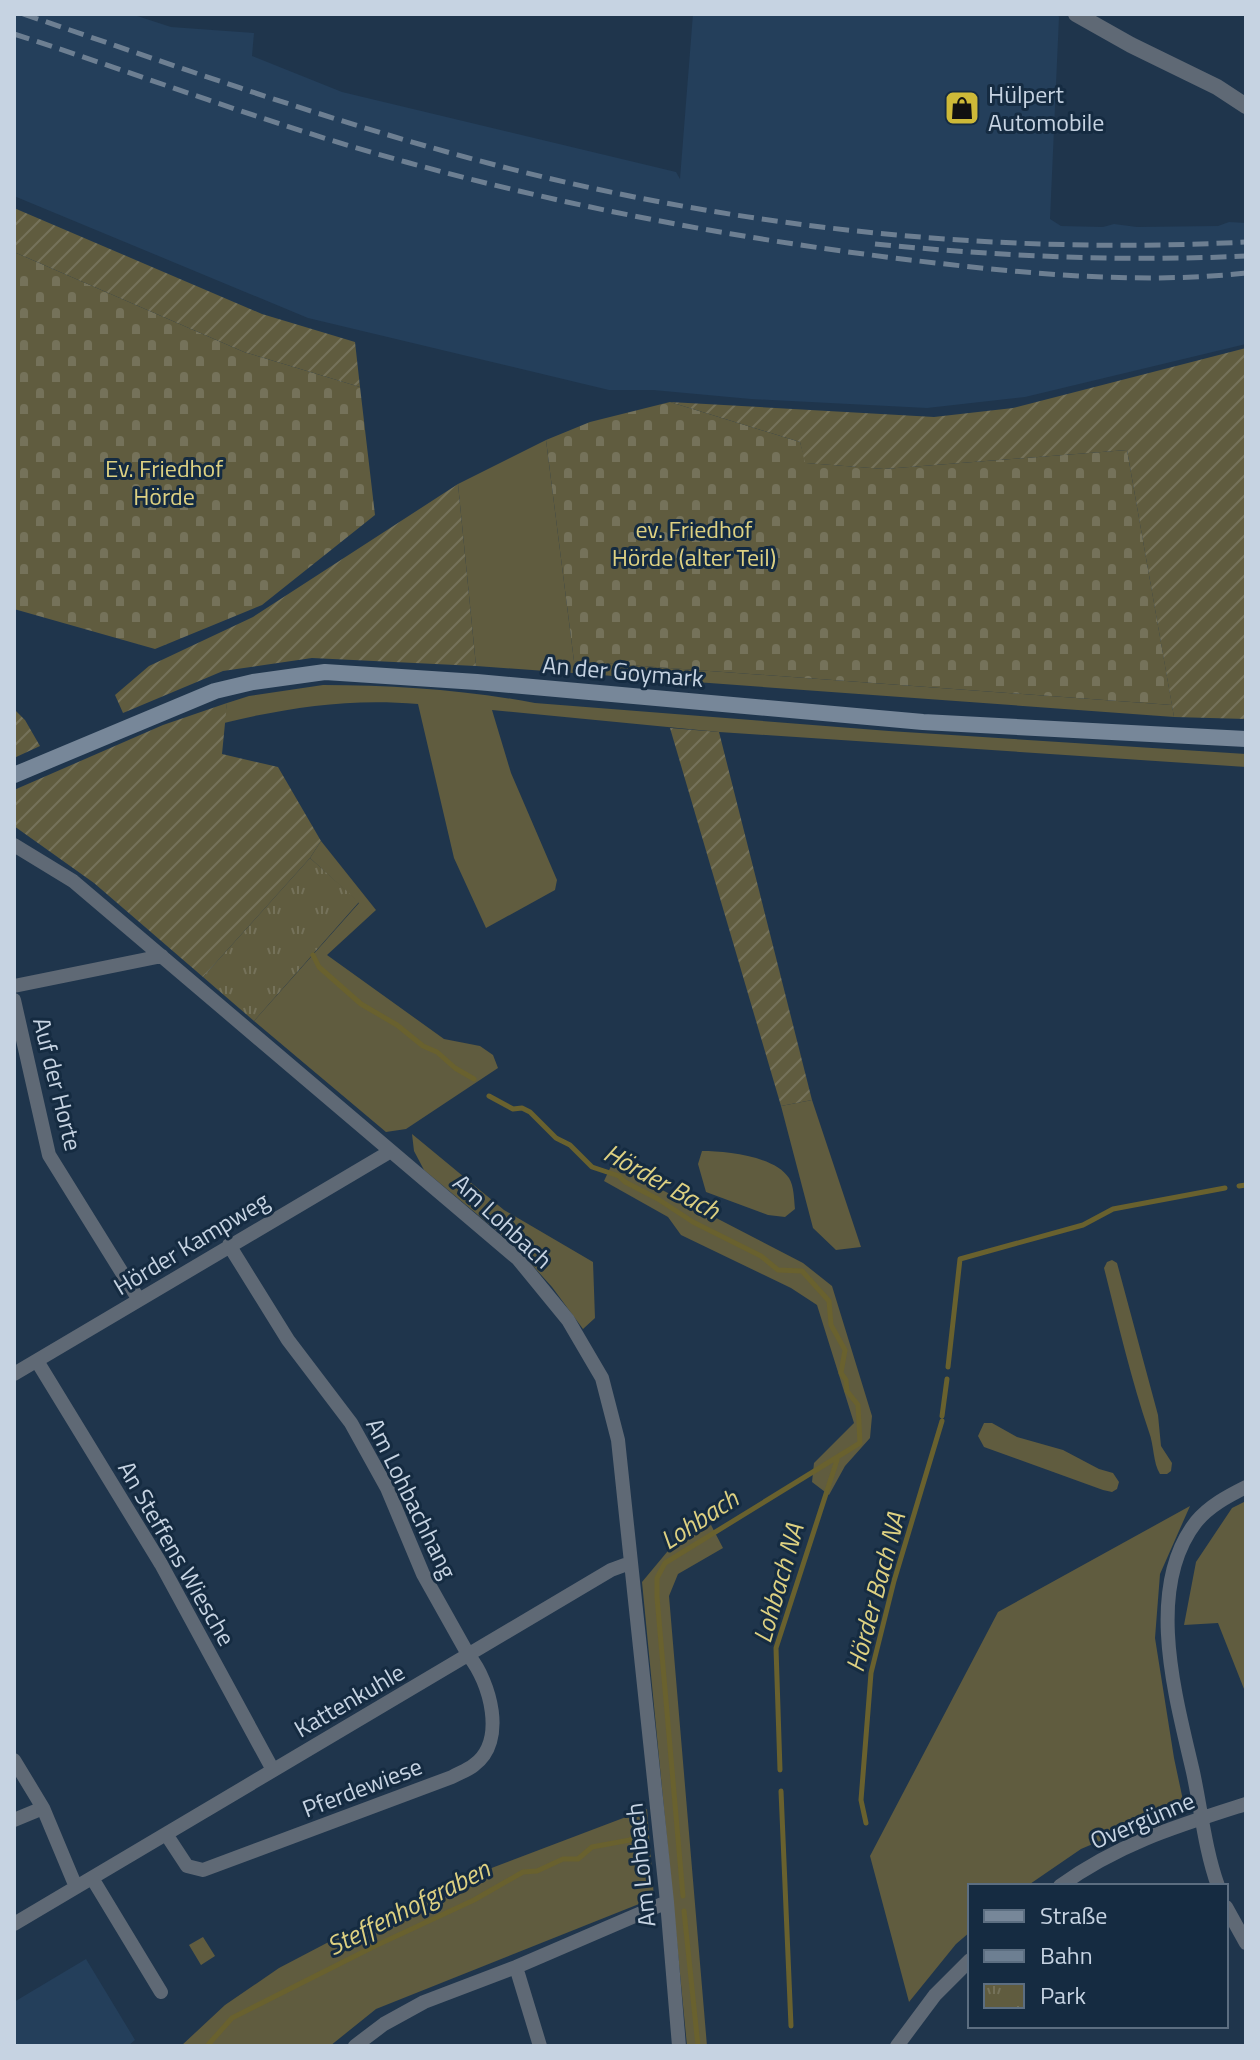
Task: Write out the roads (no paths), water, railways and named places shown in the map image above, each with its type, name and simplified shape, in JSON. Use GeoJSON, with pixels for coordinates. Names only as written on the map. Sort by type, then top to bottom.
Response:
{"type":"FeatureCollection","features":[{"type":"Feature","properties":{"kind":"main road","name":"An der Goymark"},"geometry":{"type":"LineString","coordinates":[[14,775],[215,691],[253,682],[325,672],[463,681],[923,722],[1246,739]]}},
{"type":"Feature","properties":{"kind":"street"},"geometry":{"type":"LineString","coordinates":[[1076,14],[1217,87],[1246,106]]}},
{"type":"Feature","properties":{"kind":"street","name":"Am Lohbach"},"geometry":{"type":"LineString","coordinates":[[14,845],[73,881],[518,1259],[568,1320],[602,1378],[618,1440],[667,1902],[679,2046]]}},
{"type":"Feature","properties":{"kind":"street"},"geometry":{"type":"LineString","coordinates":[[14,986],[162,956]]}},
{"type":"Feature","properties":{"kind":"street","name":"Auf der Horte"},"geometry":{"type":"LineString","coordinates":[[14,1000],[49,1155],[139,1300]]}},
{"type":"Feature","properties":{"kind":"street","name":"Hörder Kampweg"},"geometry":{"type":"LineString","coordinates":[[14,1374],[391,1151]]}},
{"type":"Feature","properties":{"kind":"street","name":"Am Lohbachhang"},"geometry":{"type":"LineString","coordinates":[[229,1245],[288,1340],[351,1423],[387,1488],[423,1574],[469,1656]]}},
{"type":"Feature","properties":{"kind":"street","name":"An Steffens Wiesche"},"geometry":{"type":"LineString","coordinates":[[37,1361],[161,1564],[273,1770]]}},
{"type":"Feature","properties":{"kind":"street"},"geometry":{"type":"LineString","coordinates":[[1218,1884],[1173,1684],[1168,1634],[1169,1603],[1174,1571],[1197,1522],[1223,1498],[1246,1487]]}},
{"type":"Feature","properties":{"kind":"street","name":"Kattenkuhle"},"geometry":{"type":"LineString","coordinates":[[14,1924],[611,1570],[630,1563]]}},
{"type":"Feature","properties":{"kind":"street","name":"Pferdewiese"},"geometry":{"type":"LineString","coordinates":[[166,1834],[187,1866],[203,1870],[440,1782],[476,1764],[494,1731],[478,1667],[469,1656]]}},
{"type":"Feature","properties":{"kind":"street"},"geometry":{"type":"LineString","coordinates":[[14,1760],[43,1808],[76,1887]]}},
{"type":"Feature","properties":{"kind":"street","name":"Overgünne"},"geometry":{"type":"LineString","coordinates":[[1063,1884],[1105,1855],[1154,1833],[1246,1804]]}},
{"type":"Feature","properties":{"kind":"street"},"geometry":{"type":"LineString","coordinates":[[14,1820],[43,1808]]}},
{"type":"Feature","properties":{"kind":"street"},"geometry":{"type":"LineString","coordinates":[[92,1878],[161,1992]]}},
{"type":"Feature","properties":{"kind":"street"},"geometry":{"type":"LineString","coordinates":[[355,2046],[384,2024],[424,2002],[516,1967],[667,1902]]}},
{"type":"Feature","properties":{"kind":"street"},"geometry":{"type":"LineString","coordinates":[[1228,1911],[1246,1943]]}},
{"type":"Feature","properties":{"kind":"street"},"geometry":{"type":"LineString","coordinates":[[897,2046],[935,1995],[968,1962]]}},
{"type":"Feature","properties":{"kind":"street"},"geometry":{"type":"LineString","coordinates":[[516,1967],[540,2046]]}},
{"type":"Feature","properties":{"kind":"waterway","name":"Hörder Bach"},"geometry":{"type":"LineString","coordinates":[[313,955],[319,967],[361,1004],[397,1025],[474,1079]]}},
{"type":"Feature","properties":{"kind":"waterway","name":"Lohbach"},"geometry":{"type":"LineString","coordinates":[[489,1096],[513,1109],[522,1108],[530,1112],[592,1167],[619,1176],[693,1222],[761,1256],[778,1270],[802,1271],[829,1301],[831,1325],[845,1350],[841,1373],[846,1380],[847,1391],[858,1405],[860,1443],[665,1563],[657,1578],[683,1896]]}},
{"type":"Feature","properties":{"kind":"waterway","name":"Hörder Bach"},"geometry":{"type":"LineString","coordinates":[[1239,1186],[1246,1185]]}},
{"type":"Feature","properties":{"kind":"waterway","name":"Hörder Bach"},"geometry":{"type":"LineString","coordinates":[[948,1367],[960,1259],[1083,1225],[1113,1209],[1225,1188]]}},
{"type":"Feature","properties":{"kind":"waterway","name":"Hörder Bach NA"},"geometry":{"type":"LineString","coordinates":[[942,1416],[947,1379]]}},
{"type":"Feature","properties":{"kind":"waterway","name":"Hörder Bach NA"},"geometry":{"type":"LineString","coordinates":[[866,1823],[861,1800],[871,1673],[894,1581],[942,1421]]}},
{"type":"Feature","properties":{"kind":"waterway","name":"Lohbach NA"},"geometry":{"type":"LineString","coordinates":[[780,1770],[776,1648],[837,1460]]}},
{"type":"Feature","properties":{"kind":"waterway"},"geometry":{"type":"LineString","coordinates":[[781,1791],[791,2026]]}},
{"type":"Feature","properties":{"kind":"waterway","name":"Steffenhofgraben"},"geometry":{"type":"LineString","coordinates":[[207,2046],[232,2018],[474,1900],[523,1872],[537,1871],[563,1859],[578,1859],[592,1847],[630,1840],[640,1832]]}},
{"type":"Feature","properties":{"kind":"waterway","name":"Lohbach"},"geometry":{"type":"LineString","coordinates":[[684,1911],[698,2046]]}},
{"type":"Feature","properties":{"kind":"railway"},"geometry":{"type":"LineString","coordinates":[[23,14],[262,95],[442,151],[594,189],[686,207],[872,233],[965,240],[1153,245],[1246,242]]}},
{"type":"Feature","properties":{"kind":"railway"},"geometry":{"type":"LineString","coordinates":[[14,34],[357,148],[468,179],[594,208],[720,232],[952,265],[1120,278],[1246,273]]}},
{"type":"Feature","properties":{"kind":"railway"},"geometry":{"type":"LineString","coordinates":[[875,244],[1060,257],[1246,256]]}},
{"type":"Feature","properties":{"kind":"place","name":"Hülpert Automobile"},"geometry":{"type":"Point","coordinates":[962,108]}},
{"type":"Feature","properties":{"kind":"park label","name":"Ev. Friedhof Hörde"},"geometry":{"type":"Point","coordinates":[164,482]}},
{"type":"Feature","properties":{"kind":"park label","name":"ev. Friedhof Hörde (alter Teil)"},"geometry":{"type":"Point","coordinates":[694,543]}}]}
